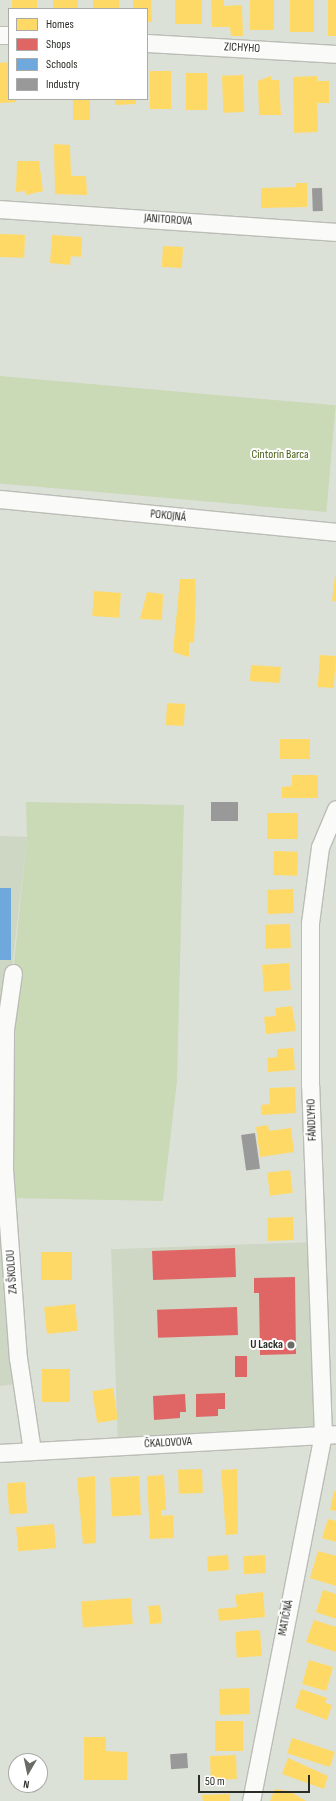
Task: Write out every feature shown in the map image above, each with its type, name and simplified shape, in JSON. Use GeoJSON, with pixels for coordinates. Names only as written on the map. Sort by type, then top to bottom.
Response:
{"type":"FeatureCollection","features":[{"type":"Feature","properties":{"kind":"street","name":"ZICHYHO"},"geometry":{"type":"LineString","coordinates":[[148,43],[336,54]]}},
{"type":"Feature","properties":{"kind":"street","name":"JANITOROVA"},"geometry":{"type":"LineString","coordinates":[[0,209],[336,232]]}},
{"type":"Feature","properties":{"kind":"street","name":"POKOJNÁ"},"geometry":{"type":"LineString","coordinates":[[0,500],[336,532]]}},
{"type":"Feature","properties":{"kind":"street","name":"FÁNDLYHO"},"geometry":{"type":"LineString","coordinates":[[329,1434],[310,1085],[310,923],[320,847],[336,809]]}},
{"type":"Feature","properties":{"kind":"street","name":"ZA ŠKOLOU"},"geometry":{"type":"LineString","coordinates":[[13,973],[5,1029],[4,1172],[18,1358],[32,1451]]}},
{"type":"Feature","properties":{"kind":"street","name":"ČKALOVOVA"},"geometry":{"type":"LineString","coordinates":[[0,1453],[329,1434]]}},
{"type":"Feature","properties":{"kind":"street","name":"MATIČNÁ"},"geometry":{"type":"LineString","coordinates":[[252,1801],[329,1434]]}},
{"type":"Feature","properties":{"kind":"shaded area"},"geometry":{"type":"Polygon","coordinates":[[[0,836],[27,837],[5,1029],[23,1383],[0,1386],[0,836]]]}},
{"type":"Feature","properties":{"kind":"shaded area"},"geometry":{"type":"Polygon","coordinates":[[[316,1242],[323,1435],[118,1442],[111,1249],[316,1242]]]}},
{"type":"Feature","properties":{"kind":"green space","name":"Cintorín Barca"},"geometry":{"type":"Polygon","coordinates":[[[0,376],[336,405],[326,512],[0,483],[0,376]]]}},
{"type":"Feature","properties":{"kind":"green space"},"geometry":{"type":"Polygon","coordinates":[[[26,802],[184,805],[177,1081],[163,1201],[7,1198],[13,973],[27,837],[26,802]]]}},
{"type":"Feature","properties":{"kind":"building: Homes"},"geometry":{"type":"Polygon","coordinates":[[[12,0],[37,0],[37,8],[12,8],[12,0]]]}},
{"type":"Feature","properties":{"kind":"building: Homes"},"geometry":{"type":"Polygon","coordinates":[[[53,0],[78,0],[78,8],[53,8],[53,0]]]}},
{"type":"Feature","properties":{"kind":"building: Homes"},"geometry":{"type":"Polygon","coordinates":[[[93,0],[119,0],[119,8],[93,8],[93,0]]]}},
{"type":"Feature","properties":{"kind":"building: Homes"},"geometry":{"type":"Polygon","coordinates":[[[133,0],[151,0],[152,22],[148,22],[148,8],[133,8],[133,0]]]}},
{"type":"Feature","properties":{"kind":"building: Homes"},"geometry":{"type":"Polygon","coordinates":[[[175,0],[202,0],[202,24],[175,24],[175,0]]]}},
{"type":"Feature","properties":{"kind":"building: Homes"},"geometry":{"type":"Polygon","coordinates":[[[211,0],[224,0],[224,6],[242,5],[243,36],[231,36],[230,27],[212,27],[211,0]]]}},
{"type":"Feature","properties":{"kind":"building: Homes"},"geometry":{"type":"Polygon","coordinates":[[[250,0],[274,0],[274,30],[250,30],[250,0]]]}},
{"type":"Feature","properties":{"kind":"building: Homes"},"geometry":{"type":"Polygon","coordinates":[[[290,0],[314,0],[314,32],[290,32],[290,0]]]}},
{"type":"Feature","properties":{"kind":"building: Homes"},"geometry":{"type":"Polygon","coordinates":[[[328,0],[336,0],[336,36],[328,36],[328,0]]]}},
{"type":"Feature","properties":{"kind":"building: Homes"},"geometry":{"type":"Polygon","coordinates":[[[8,62],[8,100],[16,100],[16,102],[0,103],[0,63],[8,62]]]}},
{"type":"Feature","properties":{"kind":"building: Homes"},"geometry":{"type":"Polygon","coordinates":[[[150,71],[171,71],[171,109],[150,109],[150,71]]]}},
{"type":"Feature","properties":{"kind":"building: Homes"},"geometry":{"type":"Polygon","coordinates":[[[186,73],[207,73],[207,110],[186,110],[186,73]]]}},
{"type":"Feature","properties":{"kind":"building: Homes"},"geometry":{"type":"Polygon","coordinates":[[[243,75],[244,112],[223,113],[222,76],[243,75]]]}},
{"type":"Feature","properties":{"kind":"building: Homes"},"geometry":{"type":"Polygon","coordinates":[[[271,76],[271,80],[279,80],[281,115],[259,115],[258,81],[271,76]]]}},
{"type":"Feature","properties":{"kind":"building: Homes"},"geometry":{"type":"Polygon","coordinates":[[[317,76],[317,81],[329,81],[329,103],[317,103],[318,132],[294,133],[293,77],[317,76]]]}},
{"type":"Feature","properties":{"kind":"building: Homes"},"geometry":{"type":"Polygon","coordinates":[[[73,100],[90,100],[90,120],[73,120],[73,100]]]}},
{"type":"Feature","properties":{"kind":"building: Homes"},"geometry":{"type":"Polygon","coordinates":[[[115,100],[136,100],[136,104],[115,105],[115,100]]]}},
{"type":"Feature","properties":{"kind":"building: Homes"},"geometry":{"type":"Polygon","coordinates":[[[54,144],[70,145],[71,176],[86,176],[87,195],[55,194],[54,144]]]}},
{"type":"Feature","properties":{"kind":"building: Homes"},"geometry":{"type":"Polygon","coordinates":[[[17,161],[39,161],[43,191],[26,195],[26,191],[16,192],[17,161]]]}},
{"type":"Feature","properties":{"kind":"building: Homes"},"geometry":{"type":"Polygon","coordinates":[[[296,183],[307,183],[307,207],[261,208],[261,188],[296,187],[296,183]]]}},
{"type":"Feature","properties":{"kind":"building: Homes"},"geometry":{"type":"Polygon","coordinates":[[[0,234],[25,235],[24,258],[0,257],[0,234]]]}},
{"type":"Feature","properties":{"kind":"building: Homes"},"geometry":{"type":"Polygon","coordinates":[[[52,235],[82,237],[81,257],[71,256],[70,265],[50,263],[52,235]]]}},
{"type":"Feature","properties":{"kind":"building: Homes"},"geometry":{"type":"Polygon","coordinates":[[[163,246],[183,247],[182,268],[162,267],[163,246]]]}},
{"type":"Feature","properties":{"kind":"building: Homes"},"geometry":{"type":"Polygon","coordinates":[[[335,576],[336,601],[332,601],[335,576]]]}},
{"type":"Feature","properties":{"kind":"building: Homes"},"geometry":{"type":"Polygon","coordinates":[[[180,579],[195,579],[196,594],[194,643],[189,642],[189,657],[173,652],[180,579]]]}},
{"type":"Feature","properties":{"kind":"building: Homes"},"geometry":{"type":"Polygon","coordinates":[[[94,591],[121,593],[119,618],[92,616],[94,591]]]}},
{"type":"Feature","properties":{"kind":"building: Homes"},"geometry":{"type":"Polygon","coordinates":[[[147,592],[163,594],[162,620],[140,619],[147,592]]]}},
{"type":"Feature","properties":{"kind":"building: Homes"},"geometry":{"type":"Polygon","coordinates":[[[320,655],[336,656],[334,688],[318,687],[320,655]]]}},
{"type":"Feature","properties":{"kind":"building: Homes"},"geometry":{"type":"Polygon","coordinates":[[[251,665],[281,667],[280,683],[250,681],[251,665]]]}},
{"type":"Feature","properties":{"kind":"building: Homes"},"geometry":{"type":"Polygon","coordinates":[[[167,703],[185,704],[184,726],[166,725],[167,703]]]}},
{"type":"Feature","properties":{"kind":"building: Homes"},"geometry":{"type":"Polygon","coordinates":[[[280,739],[310,739],[310,759],[280,759],[280,739]]]}},
{"type":"Feature","properties":{"kind":"building: Homes"},"geometry":{"type":"Polygon","coordinates":[[[292,775],[318,775],[318,798],[282,798],[282,787],[292,786],[292,775]]]}},
{"type":"Feature","properties":{"kind":"building: Homes"},"geometry":{"type":"Polygon","coordinates":[[[267,813],[298,813],[298,839],[267,839],[267,813]]]}},
{"type":"Feature","properties":{"kind":"building: Homes"},"geometry":{"type":"Polygon","coordinates":[[[274,851],[298,852],[297,876],[273,875],[274,851]]]}},
{"type":"Feature","properties":{"kind":"building: Homes"},"geometry":{"type":"Polygon","coordinates":[[[293,889],[294,913],[268,914],[267,890],[293,889]]]}},
{"type":"Feature","properties":{"kind":"building: Homes"},"geometry":{"type":"Polygon","coordinates":[[[290,924],[291,948],[266,949],[265,925],[290,924]]]}},
{"type":"Feature","properties":{"kind":"building: Homes"},"geometry":{"type":"Polygon","coordinates":[[[289,963],[291,990],[264,992],[262,965],[289,963]]]}},
{"type":"Feature","properties":{"kind":"building: Homes"},"geometry":{"type":"Polygon","coordinates":[[[292,1006],[296,1031],[266,1034],[264,1017],[276,1016],[275,1008],[292,1006]]]}},
{"type":"Feature","properties":{"kind":"building: Homes"},"geometry":{"type":"Polygon","coordinates":[[[293,1048],[295,1070],[268,1072],[267,1058],[277,1057],[277,1049],[293,1048]]]}},
{"type":"Feature","properties":{"kind":"building: Homes"},"geometry":{"type":"Polygon","coordinates":[[[295,1087],[296,1113],[262,1115],[261,1105],[270,1104],[269,1088],[295,1087]]]}},
{"type":"Feature","properties":{"kind":"building: Homes"},"geometry":{"type":"Polygon","coordinates":[[[268,1125],[269,1131],[291,1128],[294,1152],[260,1157],[256,1127],[268,1125]]]}},
{"type":"Feature","properties":{"kind":"building: Homes"},"geometry":{"type":"Polygon","coordinates":[[[290,1170],[293,1193],[270,1196],[267,1173],[290,1170]]]}},
{"type":"Feature","properties":{"kind":"building: Homes"},"geometry":{"type":"Polygon","coordinates":[[[293,1217],[294,1240],[268,1241],[267,1218],[293,1217]]]}},
{"type":"Feature","properties":{"kind":"building: Homes"},"geometry":{"type":"Polygon","coordinates":[[[41,1252],[72,1252],[72,1280],[41,1280],[41,1252]]]}},
{"type":"Feature","properties":{"kind":"building: Homes"},"geometry":{"type":"Polygon","coordinates":[[[75,1304],[78,1331],[47,1334],[44,1307],[75,1304]]]}},
{"type":"Feature","properties":{"kind":"building: Homes"},"geometry":{"type":"Polygon","coordinates":[[[42,1369],[70,1369],[70,1402],[42,1402],[42,1369]]]}},
{"type":"Feature","properties":{"kind":"building: Homes"},"geometry":{"type":"Polygon","coordinates":[[[113,1388],[118,1420],[97,1423],[92,1391],[113,1388]]]}},
{"type":"Feature","properties":{"kind":"building: Homes"},"geometry":{"type":"Polygon","coordinates":[[[202,1469],[203,1493],[179,1494],[178,1470],[202,1469]]]}},
{"type":"Feature","properties":{"kind":"building: Homes"},"geometry":{"type":"Polygon","coordinates":[[[237,1469],[238,1534],[226,1535],[221,1470],[237,1469]]]}},
{"type":"Feature","properties":{"kind":"building: Homes"},"geometry":{"type":"Polygon","coordinates":[[[164,1475],[166,1510],[161,1510],[161,1516],[173,1515],[174,1538],[150,1539],[147,1476],[164,1475]]]}},
{"type":"Feature","properties":{"kind":"building: Homes"},"geometry":{"type":"Polygon","coordinates":[[[95,1476],[96,1543],[83,1544],[77,1478],[95,1476]]]}},
{"type":"Feature","properties":{"kind":"building: Homes"},"geometry":{"type":"Polygon","coordinates":[[[139,1476],[141,1515],[112,1516],[110,1478],[139,1476]]]}},
{"type":"Feature","properties":{"kind":"building: Homes"},"geometry":{"type":"Polygon","coordinates":[[[25,1482],[27,1513],[9,1514],[7,1483],[25,1482]]]}},
{"type":"Feature","properties":{"kind":"building: Homes"},"geometry":{"type":"Polygon","coordinates":[[[334,1491],[336,1492],[336,1511],[330,1510],[334,1491]]]}},
{"type":"Feature","properties":{"kind":"building: Homes"},"geometry":{"type":"Polygon","coordinates":[[[328,1519],[336,1521],[336,1542],[322,1538],[328,1519]]]}},
{"type":"Feature","properties":{"kind":"building: Homes"},"geometry":{"type":"Polygon","coordinates":[[[54,1524],[56,1548],[18,1551],[16,1527],[54,1524]]]}},
{"type":"Feature","properties":{"kind":"building: Homes"},"geometry":{"type":"Polygon","coordinates":[[[318,1551],[336,1556],[336,1586],[310,1578],[318,1551]]]}},
{"type":"Feature","properties":{"kind":"building: Homes"},"geometry":{"type":"Polygon","coordinates":[[[228,1555],[229,1570],[208,1571],[207,1556],[228,1555]]]}},
{"type":"Feature","properties":{"kind":"building: Homes"},"geometry":{"type":"Polygon","coordinates":[[[265,1555],[266,1573],[244,1574],[243,1556],[265,1555]]]}},
{"type":"Feature","properties":{"kind":"building: Homes"},"geometry":{"type":"Polygon","coordinates":[[[323,1590],[336,1594],[336,1619],[316,1612],[323,1590]]]}},
{"type":"Feature","properties":{"kind":"building: Homes"},"geometry":{"type":"Polygon","coordinates":[[[263,1592],[265,1617],[219,1621],[218,1609],[237,1607],[235,1595],[263,1592]]]}},
{"type":"Feature","properties":{"kind":"building: Homes"},"geometry":{"type":"Polygon","coordinates":[[[131,1598],[133,1624],[83,1627],[81,1601],[131,1598]]]}},
{"type":"Feature","properties":{"kind":"building: Homes"},"geometry":{"type":"Polygon","coordinates":[[[160,1605],[162,1623],[150,1624],[148,1606],[160,1605]]]}},
{"type":"Feature","properties":{"kind":"building: Homes"},"geometry":{"type":"Polygon","coordinates":[[[314,1620],[336,1627],[336,1652],[306,1642],[314,1620]]]}},
{"type":"Feature","properties":{"kind":"building: Homes"},"geometry":{"type":"Polygon","coordinates":[[[260,1630],[262,1656],[237,1658],[235,1632],[260,1630]]]}},
{"type":"Feature","properties":{"kind":"building: Homes"},"geometry":{"type":"Polygon","coordinates":[[[309,1660],[333,1667],[326,1691],[302,1684],[309,1660]]]}},
{"type":"Feature","properties":{"kind":"building: Homes"},"geometry":{"type":"Polygon","coordinates":[[[249,1688],[250,1714],[220,1715],[219,1689],[249,1688]]]}},
{"type":"Feature","properties":{"kind":"building: Homes"},"geometry":{"type":"Polygon","coordinates":[[[301,1689],[327,1698],[325,1703],[332,1705],[327,1720],[295,1708],[301,1689]]]}},
{"type":"Feature","properties":{"kind":"building: Homes"},"geometry":{"type":"Polygon","coordinates":[[[215,1721],[243,1721],[243,1751],[215,1751],[215,1721]]]}},
{"type":"Feature","properties":{"kind":"building: Homes"},"geometry":{"type":"Polygon","coordinates":[[[84,1737],[106,1737],[106,1751],[127,1752],[127,1780],[84,1780],[84,1737]]]}},
{"type":"Feature","properties":{"kind":"building: Homes"},"geometry":{"type":"Polygon","coordinates":[[[292,1738],[335,1752],[330,1767],[287,1753],[292,1738]]]}},
{"type":"Feature","properties":{"kind":"building: Homes"},"geometry":{"type":"Polygon","coordinates":[[[236,1755],[237,1779],[211,1780],[210,1756],[236,1755]]]}},
{"type":"Feature","properties":{"kind":"building: Homes"},"geometry":{"type":"Polygon","coordinates":[[[288,1758],[328,1776],[324,1789],[282,1774],[288,1758]]]}},
{"type":"Feature","properties":{"kind":"building: Homes"},"geometry":{"type":"Polygon","coordinates":[[[275,1789],[289,1791],[306,1801],[270,1801],[275,1789]]]}},
{"type":"Feature","properties":{"kind":"building: Homes"},"geometry":{"type":"Polygon","coordinates":[[[230,1794],[230,1801],[203,1801],[202,1795],[230,1794]]]}},
{"type":"Feature","properties":{"kind":"building: Shops"},"geometry":{"type":"Polygon","coordinates":[[[235,1248],[236,1277],[153,1280],[152,1251],[235,1248]]]}},
{"type":"Feature","properties":{"kind":"building: Shops"},"geometry":{"type":"Polygon","coordinates":[[[295,1277],[296,1354],[260,1355],[259,1293],[254,1293],[254,1278],[295,1277]]]}},
{"type":"Feature","properties":{"kind":"building: Shops"},"geometry":{"type":"Polygon","coordinates":[[[237,1307],[238,1335],[158,1338],[157,1310],[237,1307]]]}},
{"type":"Feature","properties":{"kind":"building: Shops"},"geometry":{"type":"Polygon","coordinates":[[[235,1356],[247,1356],[247,1377],[235,1377],[235,1356]]]}},
{"type":"Feature","properties":{"kind":"building: Shops"},"geometry":{"type":"Polygon","coordinates":[[[225,1393],[225,1409],[218,1409],[218,1416],[196,1417],[196,1394],[225,1393]]]}},
{"type":"Feature","properties":{"kind":"building: Shops"},"geometry":{"type":"Polygon","coordinates":[[[185,1394],[186,1412],[180,1412],[180,1418],[154,1420],[153,1396],[185,1394]]]}},
{"type":"Feature","properties":{"kind":"building: Schools"},"geometry":{"type":"Polygon","coordinates":[[[0,888],[11,888],[11,960],[0,960],[0,888]]]}},
{"type":"Feature","properties":{"kind":"building: Industry"},"geometry":{"type":"Polygon","coordinates":[[[312,188],[322,188],[323,211],[313,211],[312,188]]]}},
{"type":"Feature","properties":{"kind":"building: Industry"},"geometry":{"type":"Polygon","coordinates":[[[211,802],[238,802],[238,821],[211,821],[211,802]]]}},
{"type":"Feature","properties":{"kind":"building: Industry"},"geometry":{"type":"Polygon","coordinates":[[[255,1133],[260,1169],[246,1171],[241,1135],[255,1133]]]}},
{"type":"Feature","properties":{"kind":"building: Industry"},"geometry":{"type":"Polygon","coordinates":[[[187,1753],[188,1768],[171,1769],[170,1754],[187,1753]]]}},
{"type":"Feature","properties":{"kind":"place","name":"U Lacka"},"geometry":{"type":"Point","coordinates":[291,1345]}}]}
